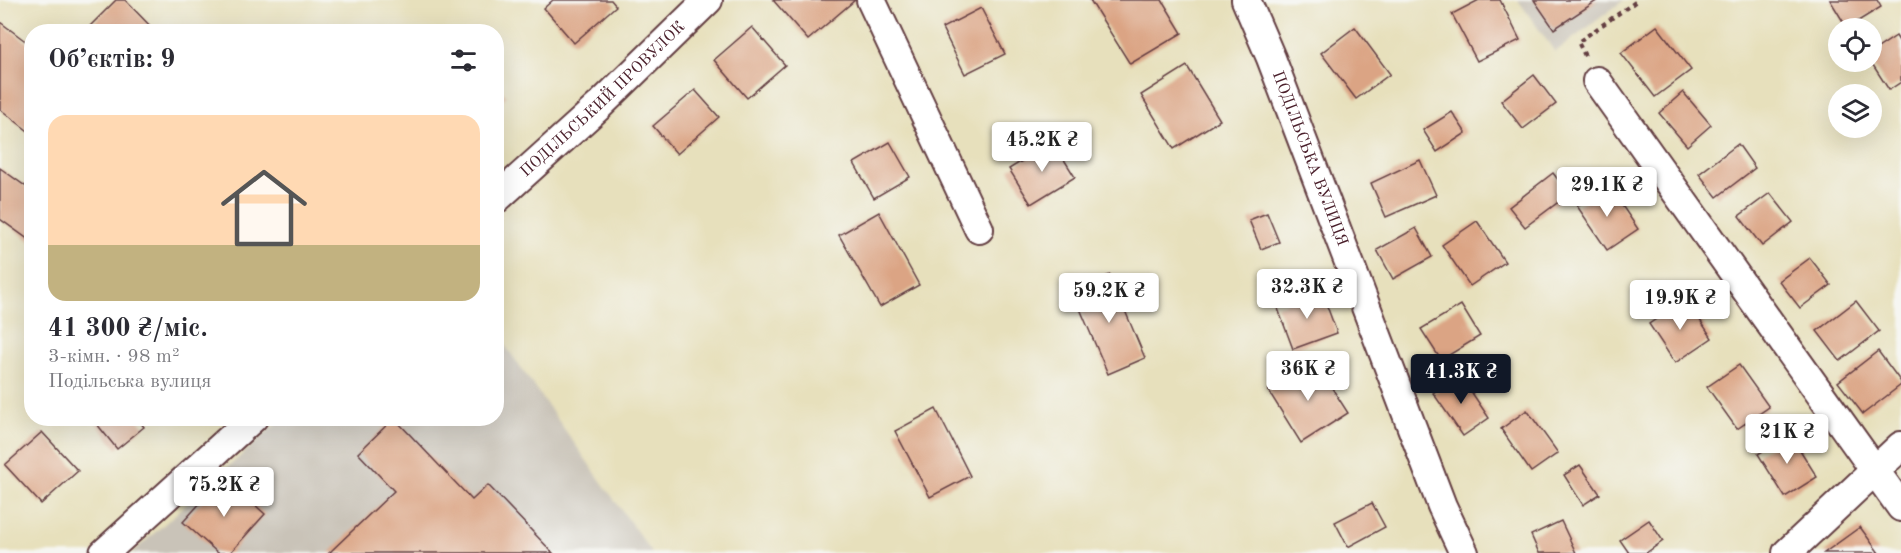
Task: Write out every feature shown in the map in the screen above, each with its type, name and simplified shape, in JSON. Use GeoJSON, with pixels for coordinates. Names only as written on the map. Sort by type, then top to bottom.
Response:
{"type":"FeatureCollection","features":[{"type":"Feature","properties":{"kind":"street","name":"ПОДІЛЬСЬКИЙ ПРОВУЛОК"},"geometry":{"type":"LineString","coordinates":[[504,192],[599,106],[708,0]]}},
{"type":"Feature","properties":{"kind":"street"},"geometry":{"type":"LineString","coordinates":[[871,0],[979,229]]}},
{"type":"Feature","properties":{"kind":"street","name":"ПОДІЛЬСЬКА ВУЛИЦЯ"},"geometry":{"type":"LineString","coordinates":[[1246,0],[1271,58],[1442,506],[1464,553]]}},
{"type":"Feature","properties":{"kind":"street"},"geometry":{"type":"LineString","coordinates":[[1597,81],[1901,507]]}},
{"type":"Feature","properties":{"kind":"street"},"geometry":{"type":"LineString","coordinates":[[104,553],[244,426]]}},
{"type":"Feature","properties":{"kind":"street"},"geometry":{"type":"LineString","coordinates":[[1787,553],[1901,446]]}},
{"type":"Feature","properties":{"kind":"path"},"geometry":{"type":"LineString","coordinates":[[1597,81],[1578,42],[1638,0]]}},
{"type":"Feature","properties":{"kind":"shaded area"},"geometry":{"type":"Polygon","coordinates":[[[1518,0],[1624,0],[1555,52],[1518,0]]]}},
{"type":"Feature","properties":{"kind":"shaded area"},"geometry":{"type":"Polygon","coordinates":[[[504,344],[652,553],[132,553],[274,426],[504,426],[504,344]]]}},
{"type":"Feature","properties":{"kind":"building"},"geometry":{"type":"Polygon","coordinates":[[[116,0],[125,0],[148,24],[92,24],[116,0]]]}},
{"type":"Feature","properties":{"kind":"building"},"geometry":{"type":"Polygon","coordinates":[[[553,0],[611,0],[616,6],[574,43],[544,8],[553,0]]]}},
{"type":"Feature","properties":{"kind":"building"},"geometry":{"type":"Polygon","coordinates":[[[773,0],[855,0],[808,40],[773,0]]]}},
{"type":"Feature","properties":{"kind":"building"},"geometry":{"type":"Polygon","coordinates":[[[1090,0],[1162,0],[1182,33],[1130,64],[1090,0]]]}},
{"type":"Feature","properties":{"kind":"building"},"geometry":{"type":"Polygon","coordinates":[[[1479,0],[1500,0],[1520,40],[1477,61],[1452,14],[1479,0]]]}},
{"type":"Feature","properties":{"kind":"building"},"geometry":{"type":"Polygon","coordinates":[[[1534,0],[1598,0],[1554,29],[1534,0]]]}},
{"type":"Feature","properties":{"kind":"building"},"geometry":{"type":"Polygon","coordinates":[[[1830,0],[1877,0],[1881,7],[1863,18],[1841,18],[1830,0]]]}},
{"type":"Feature","properties":{"kind":"building"},"geometry":{"type":"Polygon","coordinates":[[[981,8],[1005,54],[965,74],[942,28],[981,8]]]}},
{"type":"Feature","properties":{"kind":"building"},"geometry":{"type":"Polygon","coordinates":[[[0,22],[24,40],[24,128],[0,109],[0,22]]]}},
{"type":"Feature","properties":{"kind":"building"},"geometry":{"type":"Polygon","coordinates":[[[1657,26],[1691,70],[1655,97],[1621,53],[1657,26]]]}},
{"type":"Feature","properties":{"kind":"building"},"geometry":{"type":"Polygon","coordinates":[[[752,27],[785,65],[747,98],[714,60],[752,27]]]}},
{"type":"Feature","properties":{"kind":"building"},"geometry":{"type":"Polygon","coordinates":[[[1355,27],[1390,74],[1356,99],[1321,53],[1355,27]]]}},
{"type":"Feature","properties":{"kind":"building"},"geometry":{"type":"Polygon","coordinates":[[[1896,36],[1901,44],[1901,82],[1889,90],[1877,72],[1882,72],[1882,45],[1896,36]]]}},
{"type":"Feature","properties":{"kind":"building"},"geometry":{"type":"Polygon","coordinates":[[[1187,66],[1220,120],[1174,149],[1141,95],[1187,66]]]}},
{"type":"Feature","properties":{"kind":"building"},"geometry":{"type":"Polygon","coordinates":[[[1534,75],[1556,104],[1523,129],[1501,101],[1534,75]]]}},
{"type":"Feature","properties":{"kind":"building"},"geometry":{"type":"Polygon","coordinates":[[[695,90],[719,117],[677,154],[653,126],[695,90]]]}},
{"type":"Feature","properties":{"kind":"building"},"geometry":{"type":"Polygon","coordinates":[[[1683,92],[1711,125],[1687,146],[1659,113],[1683,92]]]}},
{"type":"Feature","properties":{"kind":"building"},"geometry":{"type":"Polygon","coordinates":[[[1452,112],[1466,133],[1437,152],[1423,130],[1452,112]]]}},
{"type":"Feature","properties":{"kind":"building"},"geometry":{"type":"Polygon","coordinates":[[[890,142],[910,177],[874,198],[854,163],[890,142]]]}},
{"type":"Feature","properties":{"kind":"building"},"geometry":{"type":"Polygon","coordinates":[[[1053,142],[1075,177],[1031,204],[1009,169],[1053,142]]]}},
{"type":"Feature","properties":{"kind":"building"},"geometry":{"type":"Polygon","coordinates":[[[1738,144],[1755,168],[1717,197],[1699,174],[1738,144]]]}},
{"type":"Feature","properties":{"kind":"building"},"geometry":{"type":"Polygon","coordinates":[[[1420,160],[1436,195],[1386,217],[1371,183],[1420,160]]]}},
{"type":"Feature","properties":{"kind":"building"},"geometry":{"type":"Polygon","coordinates":[[[0,168],[24,185],[24,236],[0,219],[0,168]]]}},
{"type":"Feature","properties":{"kind":"building"},"geometry":{"type":"Polygon","coordinates":[[[1553,173],[1569,194],[1525,227],[1509,207],[1553,173]]]}},
{"type":"Feature","properties":{"kind":"building"},"geometry":{"type":"Polygon","coordinates":[[[1608,185],[1638,229],[1607,250],[1577,206],[1608,185]]]}},
{"type":"Feature","properties":{"kind":"building"},"geometry":{"type":"Polygon","coordinates":[[[1770,193],[1793,222],[1762,246],[1739,216],[1770,193]]]}},
{"type":"Feature","properties":{"kind":"building"},"geometry":{"type":"Polygon","coordinates":[[[879,212],[919,285],[880,307],[839,235],[879,212]]]}},
{"type":"Feature","properties":{"kind":"building"},"geometry":{"type":"Polygon","coordinates":[[[1267,213],[1279,242],[1261,249],[1249,220],[1267,213]]]}},
{"type":"Feature","properties":{"kind":"building"},"geometry":{"type":"Polygon","coordinates":[[[1477,221],[1505,262],[1470,286],[1442,245],[1477,221]]]}},
{"type":"Feature","properties":{"kind":"building"},"geometry":{"type":"Polygon","coordinates":[[[1416,228],[1432,257],[1393,279],[1377,250],[1416,228]]]}},
{"type":"Feature","properties":{"kind":"building"},"geometry":{"type":"Polygon","coordinates":[[[1810,258],[1831,285],[1800,308],[1779,281],[1810,258]]]}},
{"type":"Feature","properties":{"kind":"building"},"geometry":{"type":"Polygon","coordinates":[[[1110,275],[1145,358],[1108,374],[1072,290],[1110,275]]]}},
{"type":"Feature","properties":{"kind":"building"},"geometry":{"type":"Polygon","coordinates":[[[1321,290],[1337,333],[1293,349],[1277,306],[1321,290]]]}},
{"type":"Feature","properties":{"kind":"building"},"geometry":{"type":"Polygon","coordinates":[[[1686,299],[1712,338],[1675,363],[1649,324],[1686,299]]]}},
{"type":"Feature","properties":{"kind":"building"},"geometry":{"type":"Polygon","coordinates":[[[1856,301],[1879,331],[1840,361],[1817,331],[1856,301]]]}},
{"type":"Feature","properties":{"kind":"building"},"geometry":{"type":"Polygon","coordinates":[[[1461,305],[1480,336],[1441,360],[1421,329],[1461,305]]]}},
{"type":"Feature","properties":{"kind":"building"},"geometry":{"type":"Polygon","coordinates":[[[1878,351],[1901,385],[1863,414],[1838,382],[1878,351]]]}},
{"type":"Feature","properties":{"kind":"building"},"geometry":{"type":"Polygon","coordinates":[[[1314,360],[1348,413],[1301,443],[1268,390],[1314,360]]]}},
{"type":"Feature","properties":{"kind":"building"},"geometry":{"type":"Polygon","coordinates":[[[1739,365],[1769,407],[1737,429],[1707,387],[1739,365]]]}},
{"type":"Feature","properties":{"kind":"building"},"geometry":{"type":"Polygon","coordinates":[[[1460,375],[1489,418],[1463,436],[1433,393],[1460,375]]]}},
{"type":"Feature","properties":{"kind":"building"},"geometry":{"type":"Polygon","coordinates":[[[936,409],[970,476],[930,497],[895,431],[936,409]]]}},
{"type":"Feature","properties":{"kind":"building"},"geometry":{"type":"Polygon","coordinates":[[[1527,410],[1558,453],[1531,472],[1501,429],[1527,410]]]}},
{"type":"Feature","properties":{"kind":"building"},"geometry":{"type":"Polygon","coordinates":[[[98,426],[143,426],[144,427],[117,449],[98,426]]]}},
{"type":"Feature","properties":{"kind":"building"},"geometry":{"type":"Polygon","coordinates":[[[386,426],[402,426],[472,500],[488,485],[553,553],[329,553],[394,491],[358,453],[386,426]]]}},
{"type":"Feature","properties":{"kind":"building"},"geometry":{"type":"Polygon","coordinates":[[[42,432],[78,471],[41,504],[5,465],[42,432]]]}},
{"type":"Feature","properties":{"kind":"building"},"geometry":{"type":"Polygon","coordinates":[[[1790,434],[1817,477],[1785,497],[1758,454],[1790,434]]]}},
{"type":"Feature","properties":{"kind":"building"},"geometry":{"type":"Polygon","coordinates":[[[1580,465],[1600,494],[1583,505],[1564,475],[1580,465]]]}},
{"type":"Feature","properties":{"kind":"building"},"geometry":{"type":"Polygon","coordinates":[[[224,477],[265,514],[230,553],[218,553],[183,522],[224,477]]]}},
{"type":"Feature","properties":{"kind":"building"},"geometry":{"type":"Polygon","coordinates":[[[1372,503],[1385,527],[1348,547],[1335,522],[1372,503]]]}},
{"type":"Feature","properties":{"kind":"building"},"geometry":{"type":"Polygon","coordinates":[[[1649,520],[1663,541],[1646,553],[1629,553],[1620,540],[1649,520]]]}},
{"type":"Feature","properties":{"kind":"building"},"geometry":{"type":"Polygon","coordinates":[[[1561,521],[1576,553],[1539,553],[1531,535],[1561,521]]]}},
{"type":"Feature","properties":{"kind":"building"},"geometry":{"type":"Polygon","coordinates":[[[1860,527],[1879,553],[1824,553],[1860,527]]]}}]}
